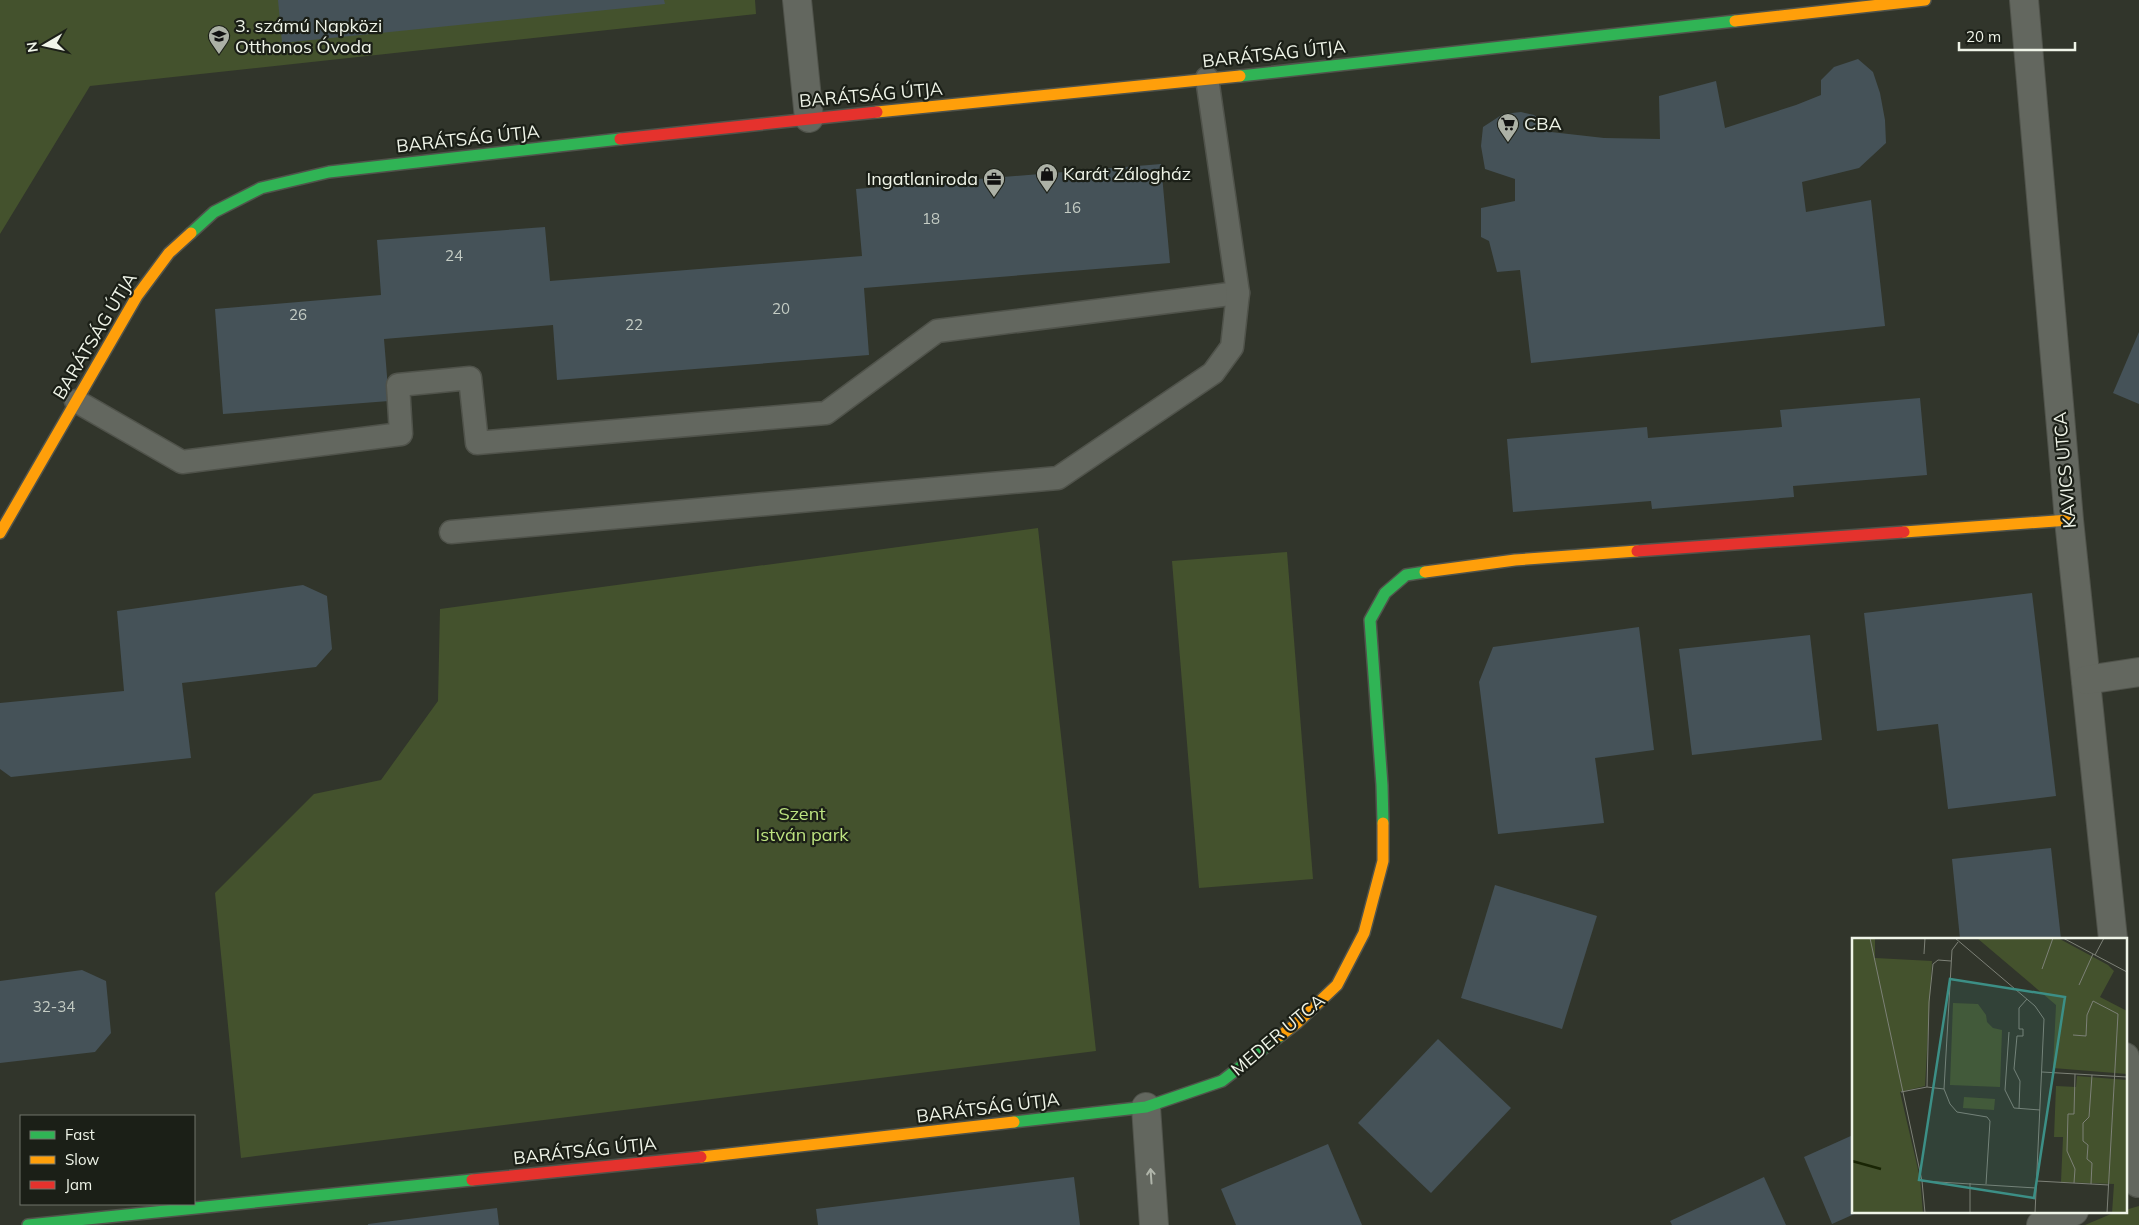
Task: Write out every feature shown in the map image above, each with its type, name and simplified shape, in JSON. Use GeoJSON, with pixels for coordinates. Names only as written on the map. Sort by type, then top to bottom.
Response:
{"type":"FeatureCollection","features":[{"type":"Feature","properties":{"kind":"street"},"geometry":{"type":"LineString","coordinates":[[797,0],[809,118]]}},
{"type":"Feature","properties":{"kind":"street","name":"BARÁTSÁG ÚTJA"},"geometry":{"type":"LineString","coordinates":[[0,533],[137,296],[169,253],[214,212],[261,188],[328,172],[809,118],[1139,87],[1925,0]]}},
{"type":"Feature","properties":{"kind":"street","name":"KAVICS UTCA"},"geometry":{"type":"LineString","coordinates":[[2024,0],[2069,520],[2113,938]]}},
{"type":"Feature","properties":{"kind":"street","name":"MEDER UTCA"},"geometry":{"type":"LineString","coordinates":[[1146,1107],[1222,1081],[1297,1023],[1337,985],[1364,933],[1383,861],[1382,786],[1370,620],[1385,593],[1406,575],[1515,560],[2069,520]]}},
{"type":"Feature","properties":{"kind":"street"},"geometry":{"type":"LineString","coordinates":[[2086,680],[2139,672]]}},
{"type":"Feature","properties":{"kind":"street"},"geometry":{"type":"LineString","coordinates":[[2126,1066],[2139,1183],[2126,1189]]}},
{"type":"Feature","properties":{"kind":"street"},"geometry":{"type":"LineString","coordinates":[[1146,1107],[1154,1225]]}},
{"type":"Feature","properties":{"kind":"street","name":"BARÁTSÁG ÚTJA"},"geometry":{"type":"LineString","coordinates":[[28,1225],[828,1144],[1146,1107]]}},
{"type":"Feature","properties":{"kind":"street"},"geometry":{"type":"LineString","coordinates":[[2041,1225],[2072,1212]]}},
{"type":"Feature","properties":{"kind":"lane"},"geometry":{"type":"LineString","coordinates":[[451,532],[1058,478],[1213,373],[1232,347],[1238,293],[1207,78]]}},
{"type":"Feature","properties":{"kind":"lane"},"geometry":{"type":"LineString","coordinates":[[76,401],[182,462],[401,434],[398,385],[470,378],[477,443],[826,413],[937,331],[1238,293]]}},
{"type":"Feature","properties":{"kind":"green space","name":"3. számú Napközi Otthonos Óvoda"},"geometry":{"type":"Polygon","coordinates":[[[0,0],[755,0],[756,14],[90,86],[0,234],[0,0]]]}},
{"type":"Feature","properties":{"kind":"green space","name":"Szent István park"},"geometry":{"type":"Polygon","coordinates":[[[1038,528],[1096,1051],[241,1158],[215,893],[314,794],[381,780],[438,701],[440,609],[1038,528]]]}},
{"type":"Feature","properties":{"kind":"green space"},"geometry":{"type":"Polygon","coordinates":[[[1287,552],[1313,879],[1199,888],[1172,561],[1287,552]]]}},
{"type":"Feature","properties":{"kind":"green space"},"geometry":{"type":"Polygon","coordinates":[[[2139,1206],[2139,1225],[2085,1225],[2116,1212],[2126,1212],[2126,1210],[2139,1206]]]}},
{"type":"Feature","properties":{"kind":"building"},"geometry":{"type":"Polygon","coordinates":[[[278,0],[664,0],[665,4],[282,43],[278,0]]]}},
{"type":"Feature","properties":{"kind":"building"},"geometry":{"type":"Polygon","coordinates":[[[1858,59],[1873,72],[1880,93],[1885,120],[1886,143],[1859,168],[1802,182],[1806,212],[1871,200],[1885,326],[1531,363],[1520,270],[1497,272],[1489,241],[1481,237],[1481,208],[1515,201],[1515,179],[1485,169],[1481,146],[1483,127],[1503,114],[1521,112],[1534,115],[1551,132],[1604,138],[1660,139],[1659,96],[1716,81],[1725,128],[1821,95],[1821,80],[1834,67],[1858,59]]]}},
{"type":"Feature","properties":{"kind":"building"},"geometry":{"type":"Polygon","coordinates":[[[1161,164],[1170,263],[864,288],[869,355],[557,380],[553,325],[384,339],[389,401],[223,414],[215,309],[381,295],[377,240],[545,227],[550,281],[862,256],[856,189],[1161,164]]]}},
{"type":"Feature","properties":{"kind":"building"},"geometry":{"type":"Polygon","coordinates":[[[2139,332],[2139,404],[2113,393],[2139,332]]]}},
{"type":"Feature","properties":{"kind":"building"},"geometry":{"type":"Polygon","coordinates":[[[1920,398],[1927,475],[1793,486],[1794,497],[1652,509],[1651,501],[1513,512],[1507,439],[1647,427],[1648,438],[1782,427],[1780,410],[1920,398]]]}},
{"type":"Feature","properties":{"kind":"building"},"geometry":{"type":"Polygon","coordinates":[[[303,585],[327,596],[332,649],[316,667],[182,683],[191,758],[11,777],[0,769],[0,703],[124,691],[117,611],[303,585]]]}},
{"type":"Feature","properties":{"kind":"building"},"geometry":{"type":"Polygon","coordinates":[[[2032,593],[2056,796],[1948,809],[1938,724],[1877,731],[1864,613],[2032,593]]]}},
{"type":"Feature","properties":{"kind":"building"},"geometry":{"type":"Polygon","coordinates":[[[1639,627],[1654,750],[1595,758],[1604,823],[1498,834],[1479,682],[1493,647],[1639,627]]]}},
{"type":"Feature","properties":{"kind":"building"},"geometry":{"type":"Polygon","coordinates":[[[1810,635],[1822,740],[1692,755],[1679,649],[1810,635]]]}},
{"type":"Feature","properties":{"kind":"building"},"geometry":{"type":"Polygon","coordinates":[[[2051,848],[2061,938],[1960,938],[1952,859],[2051,848]]]}},
{"type":"Feature","properties":{"kind":"building"},"geometry":{"type":"Polygon","coordinates":[[[1495,885],[1597,916],[1562,1029],[1461,998],[1495,885]]]}},
{"type":"Feature","properties":{"kind":"building"},"geometry":{"type":"Polygon","coordinates":[[[82,970],[106,981],[111,1033],[95,1052],[0,1063],[0,981],[82,970]]]}},
{"type":"Feature","properties":{"kind":"building"},"geometry":{"type":"Polygon","coordinates":[[[1438,1039],[1511,1108],[1431,1193],[1358,1123],[1438,1039]]]}},
{"type":"Feature","properties":{"kind":"building"},"geometry":{"type":"Polygon","coordinates":[[[1852,1135],[1852,1212],[1859,1212],[1832,1224],[1804,1157],[1852,1135]]]}},
{"type":"Feature","properties":{"kind":"building"},"geometry":{"type":"Polygon","coordinates":[[[1328,1144],[1362,1225],[1236,1225],[1221,1189],[1328,1144]]]}},
{"type":"Feature","properties":{"kind":"building"},"geometry":{"type":"Polygon","coordinates":[[[1074,1177],[1080,1225],[818,1225],[816,1209],[1074,1177]]]}},
{"type":"Feature","properties":{"kind":"building"},"geometry":{"type":"Polygon","coordinates":[[[1764,1177],[1786,1225],[1672,1225],[1670,1221],[1764,1177]]]}},
{"type":"Feature","properties":{"kind":"building"},"geometry":{"type":"Polygon","coordinates":[[[497,1208],[499,1225],[368,1225],[368,1224],[497,1208]]]}},
{"type":"Feature","properties":{"kind":"traffic: fast"},"geometry":{"type":"LineString","coordinates":[[1240,76],[1735,21]]}},
{"type":"Feature","properties":{"kind":"traffic: fast"},"geometry":{"type":"LineString","coordinates":[[191,233],[214,212],[261,188],[329,172],[620,139]]}},
{"type":"Feature","properties":{"kind":"traffic: fast"},"geometry":{"type":"LineString","coordinates":[[1383,823],[1370,620],[1385,593],[1406,575],[1425,572]]}},
{"type":"Feature","properties":{"kind":"traffic: fast"},"geometry":{"type":"LineString","coordinates":[[1014,1122],[1146,1107],[1222,1081],[1280,1036]]}},
{"type":"Feature","properties":{"kind":"traffic: fast"},"geometry":{"type":"LineString","coordinates":[[28,1225],[472,1180]]}},
{"type":"Feature","properties":{"kind":"traffic: slow"},"geometry":{"type":"LineString","coordinates":[[1735,21],[1925,0]]}},
{"type":"Feature","properties":{"kind":"traffic: slow"},"geometry":{"type":"LineString","coordinates":[[877,112],[1240,76]]}},
{"type":"Feature","properties":{"kind":"traffic: slow"},"geometry":{"type":"LineString","coordinates":[[0,533],[137,296],[169,253],[191,233]]}},
{"type":"Feature","properties":{"kind":"traffic: slow"},"geometry":{"type":"LineString","coordinates":[[1904,532],[2069,520]]}},
{"type":"Feature","properties":{"kind":"traffic: slow"},"geometry":{"type":"LineString","coordinates":[[1425,572],[1515,560],[1637,551]]}},
{"type":"Feature","properties":{"kind":"traffic: slow"},"geometry":{"type":"LineString","coordinates":[[1280,1036],[1297,1023],[1337,985],[1364,933],[1383,861],[1383,823]]}},
{"type":"Feature","properties":{"kind":"traffic: slow"},"geometry":{"type":"LineString","coordinates":[[701,1157],[1014,1122]]}},
{"type":"Feature","properties":{"kind":"traffic: jam"},"geometry":{"type":"LineString","coordinates":[[620,139],[877,112]]}},
{"type":"Feature","properties":{"kind":"traffic: jam"},"geometry":{"type":"LineString","coordinates":[[1637,551],[1904,532]]}},
{"type":"Feature","properties":{"kind":"traffic: jam"},"geometry":{"type":"LineString","coordinates":[[472,1180],[701,1157]]}},
{"type":"Feature","properties":{"kind":"place","name":"3. számú Napközi Otthonos Óvoda"},"geometry":{"type":"Point","coordinates":[219,55]}},
{"type":"Feature","properties":{"kind":"place","name":"CBA"},"geometry":{"type":"Point","coordinates":[1508,143]}},
{"type":"Feature","properties":{"kind":"place","name":"Karát Zálogház"},"geometry":{"type":"Point","coordinates":[1047,193]}},
{"type":"Feature","properties":{"kind":"place","name":"Ingatlaniroda"},"geometry":{"type":"Point","coordinates":[994,198]}}]}
